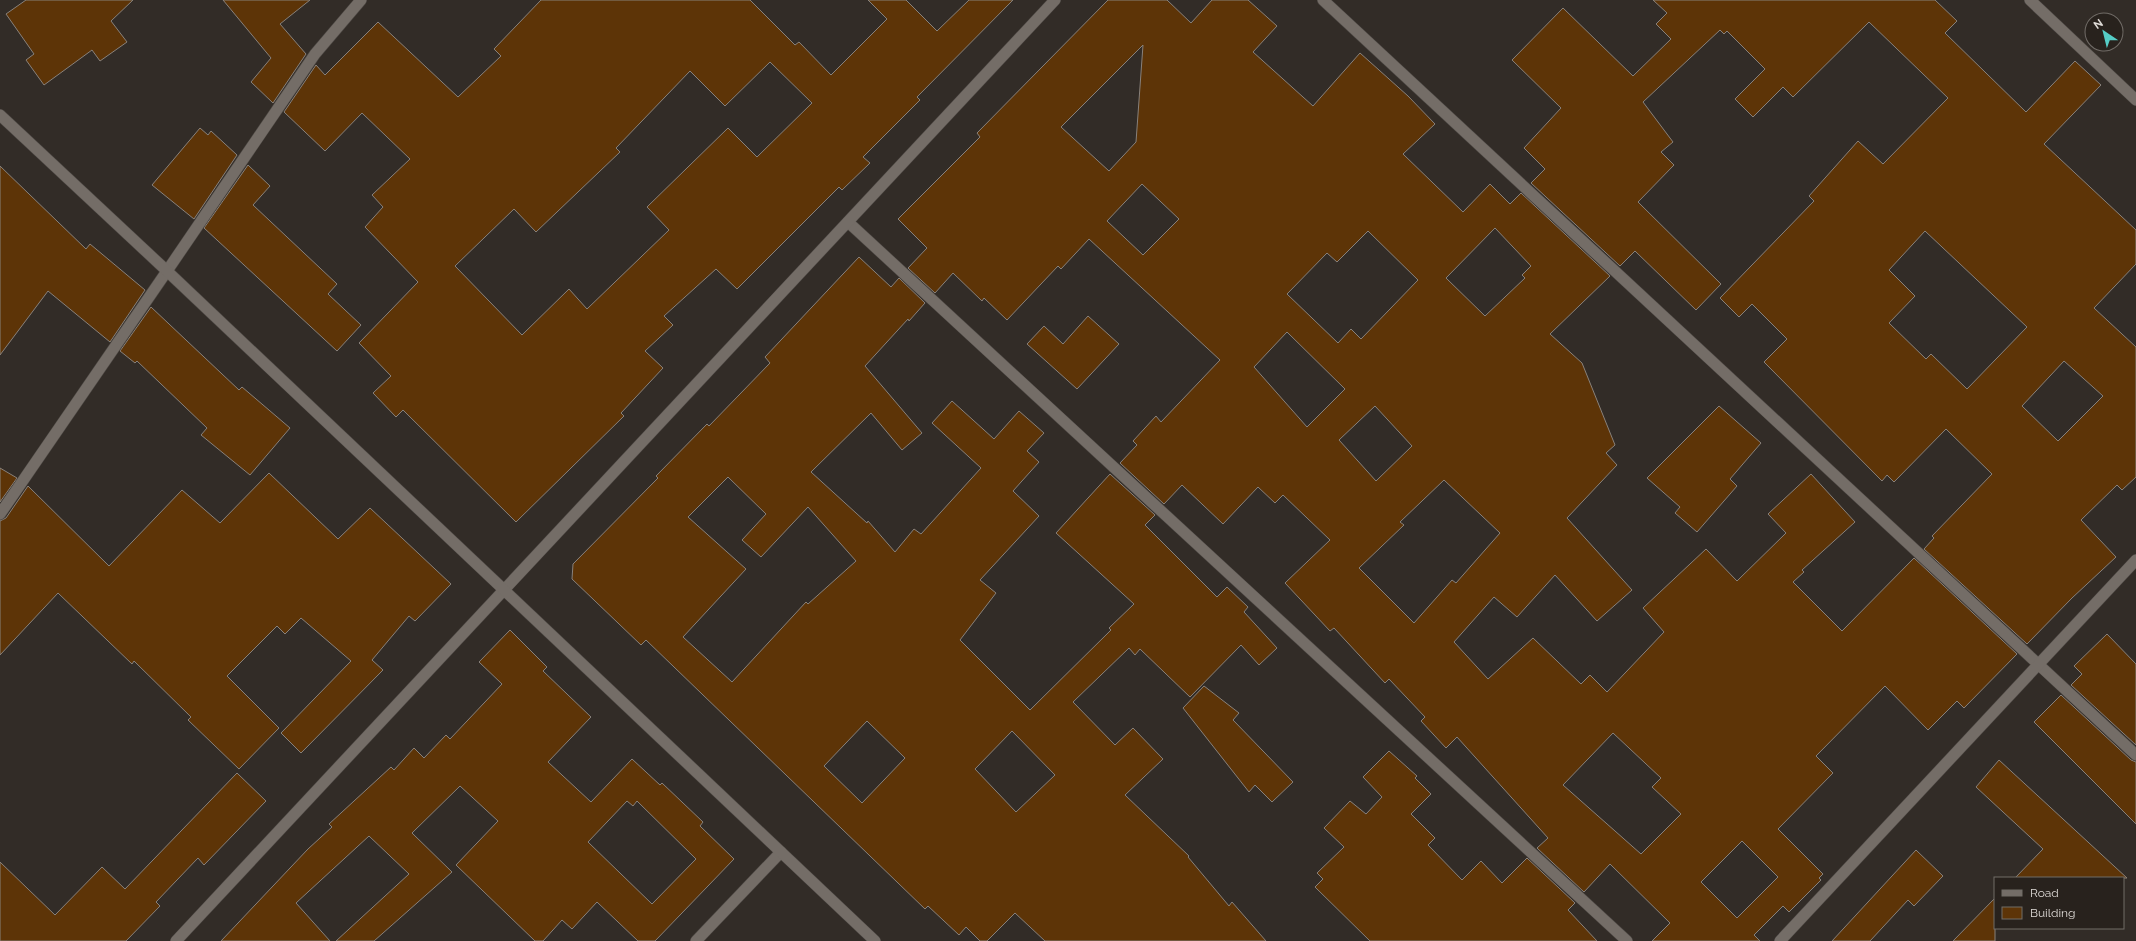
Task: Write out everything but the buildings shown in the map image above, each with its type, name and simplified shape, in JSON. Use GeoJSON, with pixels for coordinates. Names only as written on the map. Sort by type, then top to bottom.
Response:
{"type":"FeatureCollection","features":[{"type":"Feature","properties":{"kind":"street"},"geometry":{"type":"LineString","coordinates":[[0,514],[315,54],[361,0]]}},
{"type":"Feature","properties":{"kind":"street"},"geometry":{"type":"LineString","coordinates":[[176,941],[1055,0]]}},
{"type":"Feature","properties":{"kind":"street"},"geometry":{"type":"LineString","coordinates":[[1323,0],[2040,664],[2136,755]]}},
{"type":"Feature","properties":{"kind":"street"},"geometry":{"type":"LineString","coordinates":[[2030,0],[2136,100]]}},
{"type":"Feature","properties":{"kind":"street"},"geometry":{"type":"LineString","coordinates":[[0,115],[875,941]]}},
{"type":"Feature","properties":{"kind":"street"},"geometry":{"type":"LineString","coordinates":[[848,222],[1627,941]]}},
{"type":"Feature","properties":{"kind":"street"},"geometry":{"type":"LineString","coordinates":[[1780,941],[2136,560]]}},
{"type":"Feature","properties":{"kind":"street"},"geometry":{"type":"LineString","coordinates":[[696,941],[780,852]]}}]}
